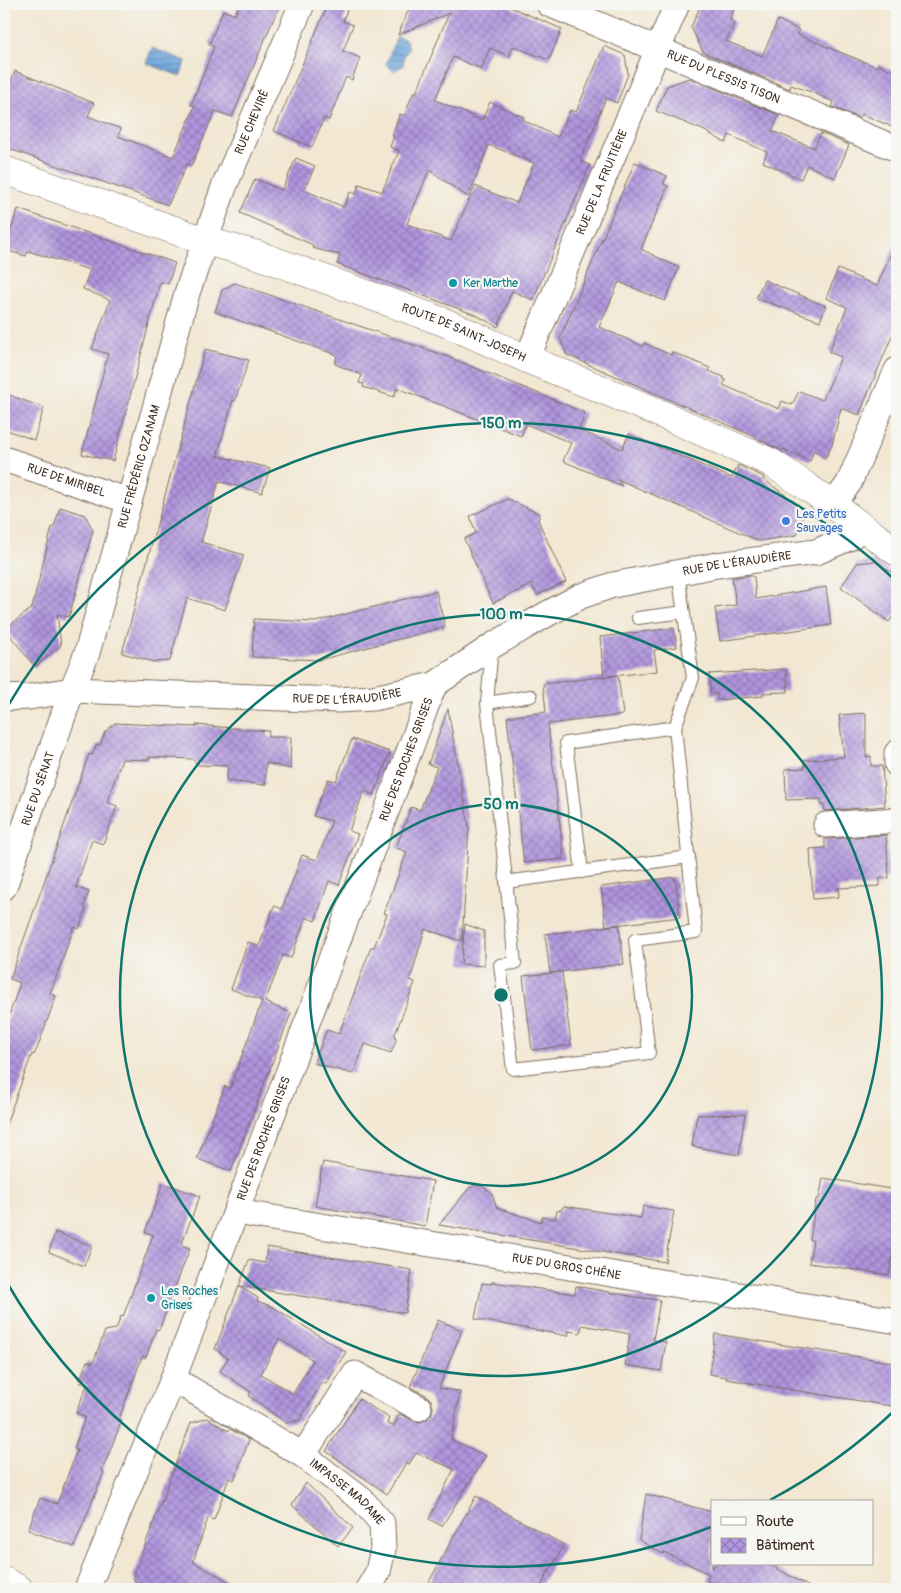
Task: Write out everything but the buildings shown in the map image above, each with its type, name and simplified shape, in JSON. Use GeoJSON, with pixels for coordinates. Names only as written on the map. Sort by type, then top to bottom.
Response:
{"type":"FeatureCollection","features":[{"type":"Feature","properties":{"kind":"street","name":"RUE CHEVIRÉ"},"geometry":{"type":"LineString","coordinates":[[205,241],[224,187],[302,4]]}},
{"type":"Feature","properties":{"kind":"street","name":"RUE DU PLESSIS TISON"},"geometry":{"type":"LineString","coordinates":[[549,4],[897,149]]}},
{"type":"Feature","properties":{"kind":"street","name":"RUE DE LA FRUITIÈRE"},"geometry":{"type":"LineString","coordinates":[[527,359],[678,4]]}},
{"type":"Feature","properties":{"kind":"street","name":"ROUTE DE SAINT-JOSEPH"},"geometry":{"type":"LineString","coordinates":[[4,170],[205,241],[255,254],[444,322],[527,359],[642,405],[770,462],[897,552]]}},
{"type":"Feature","properties":{"kind":"street","name":"RUE FRÉDÉRIC OZANAM"},"geometry":{"type":"LineString","coordinates":[[72,690],[87,653],[187,293],[205,241]]}},
{"type":"Feature","properties":{"kind":"street"},"geometry":{"type":"LineString","coordinates":[[833,505],[849,483],[897,370]]}},
{"type":"Feature","properties":{"kind":"street","name":"RUE DE MIRIBEL"},"geometry":{"type":"LineString","coordinates":[[4,459],[129,501]]}},
{"type":"Feature","properties":{"kind":"street","name":"RUE DE L'ÉRAUDIÈRE"},"geometry":{"type":"LineString","coordinates":[[4,698],[29,697],[72,690],[337,700],[373,698],[434,685],[492,646],[581,596],[613,585],[678,572],[816,552],[851,537],[862,527]]}},
{"type":"Feature","properties":{"kind":"street","name":"RUE DES ROCHES GRISES"},"geometry":{"type":"LineString","coordinates":[[87,1589],[173,1379],[434,685]]}},
{"type":"Feature","properties":{"kind":"street","name":"RUE DU SÉNAT"},"geometry":{"type":"LineString","coordinates":[[4,887],[72,690]]}},
{"type":"Feature","properties":{"kind":"street"},"geometry":{"type":"LineString","coordinates":[[897,753],[897,764]]}},
{"type":"Feature","properties":{"kind":"street"},"geometry":{"type":"LineString","coordinates":[[826,825],[897,820]]}},
{"type":"Feature","properties":{"kind":"street","name":"RUE DU GROS CHÊNE"},"geometry":{"type":"LineString","coordinates":[[236,1212],[897,1321]]}},
{"type":"Feature","properties":{"kind":"street","name":"IMPASSE MADAME"},"geometry":{"type":"LineString","coordinates":[[303,1455],[356,1374],[419,1408]]}},
{"type":"Feature","properties":{"kind":"street","name":"IMPASSE MADAME"},"geometry":{"type":"LineString","coordinates":[[173,1379],[303,1455],[362,1500],[382,1523],[383,1549],[378,1572],[368,1589]]}},
{"type":"Feature","properties":{"kind":"street"},"geometry":{"type":"LineString","coordinates":[[4,1581],[19,1589]]}},
{"type":"Feature","properties":{"kind":"lane"},"geometry":{"type":"LineString","coordinates":[[492,646],[487,703],[515,963],[500,965],[513,1069],[649,1053],[635,940],[696,932],[675,727],[693,678],[678,572]]}},
{"type":"Feature","properties":{"kind":"lane"},"geometry":{"type":"LineString","coordinates":[[638,618],[684,612]]}},
{"type":"Feature","properties":{"kind":"lane"},"geometry":{"type":"LineString","coordinates":[[487,703],[531,696]]}},
{"type":"Feature","properties":{"kind":"lane"},"geometry":{"type":"LineString","coordinates":[[582,872],[566,743],[675,727]]}},
{"type":"Feature","properties":{"kind":"lane"},"geometry":{"type":"LineString","coordinates":[[506,882],[689,857]]}},
{"type":"Feature","properties":{"kind":"water"},"geometry":{"type":"Polygon","coordinates":[[[397,36],[406,40],[409,48],[404,55],[403,66],[393,71],[386,64],[397,36]]]}},
{"type":"Feature","properties":{"kind":"water"},"geometry":{"type":"Polygon","coordinates":[[[152,48],[186,61],[180,76],[146,63],[152,48]]]}},
{"type":"Feature","properties":{"kind":"place","name":"Ker Marthe"},"geometry":{"type":"Point","coordinates":[453,283]}},
{"type":"Feature","properties":{"kind":"place","name":"Les Petits Sauvages"},"geometry":{"type":"Point","coordinates":[786,521]}},
{"type":"Feature","properties":{"kind":"place","name":"Les Roches Grises"},"geometry":{"type":"Point","coordinates":[151,1298]}}]}
